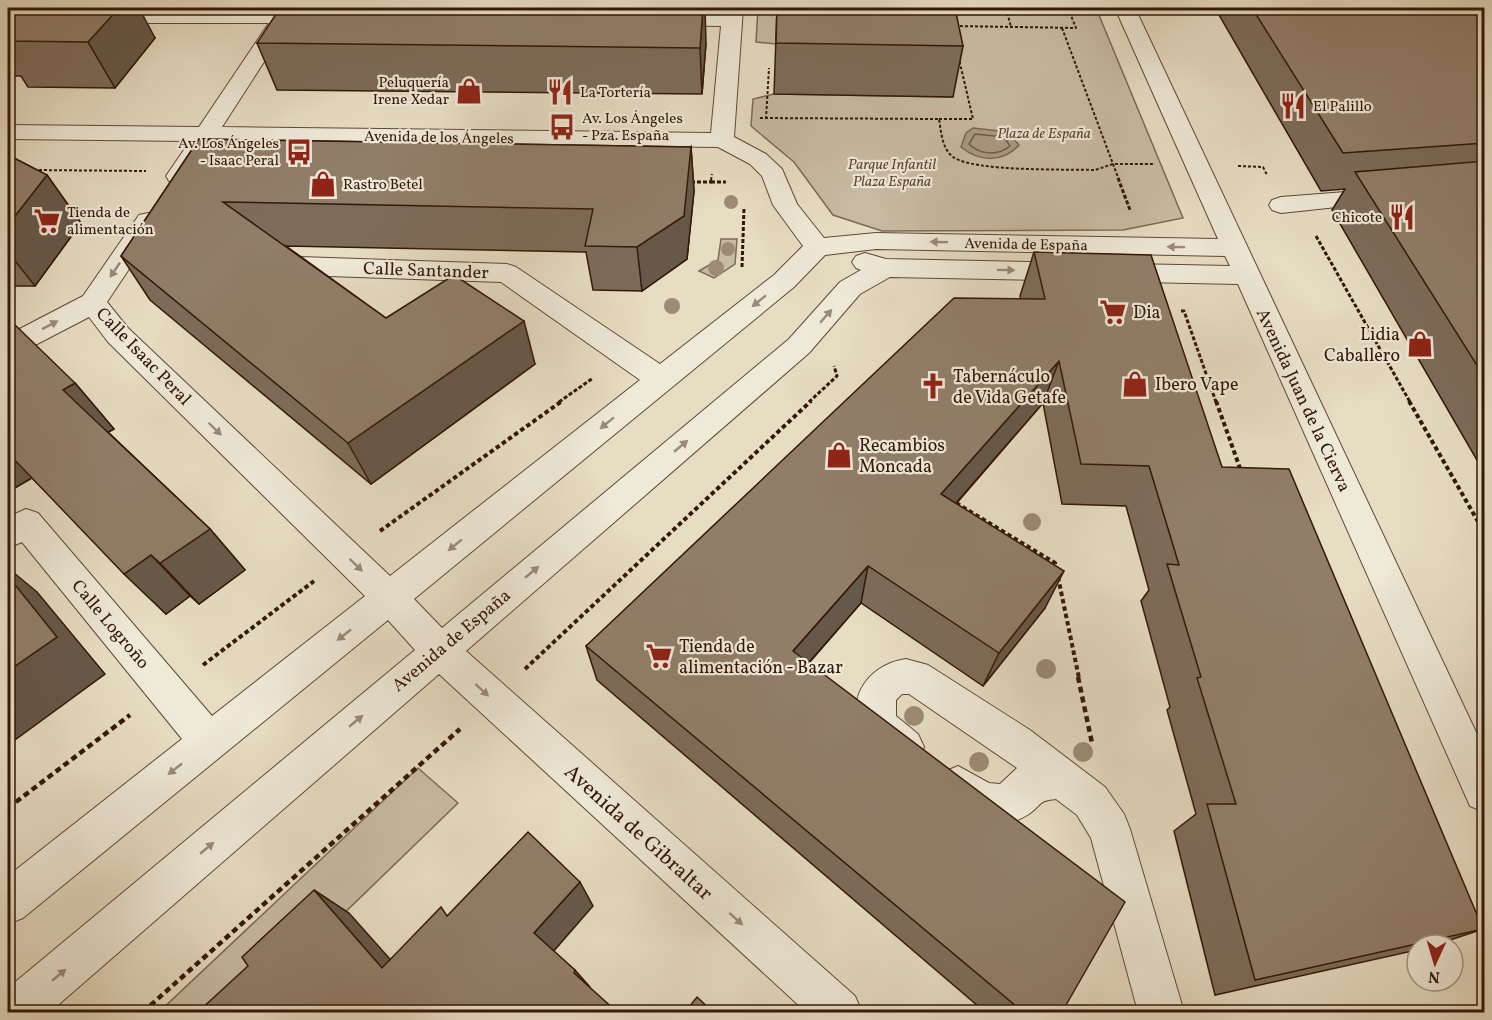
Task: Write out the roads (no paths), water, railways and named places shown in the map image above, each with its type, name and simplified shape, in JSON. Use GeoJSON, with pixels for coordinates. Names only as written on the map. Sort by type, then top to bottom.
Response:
{"type":"FeatureCollection","features":[{"type":"Feature","properties":{"kind":"street","name":"Avenida Juan de la Cierva"},"geometry":{"type":"LineString","coordinates":[[1125,8],[1485,792]]}},
{"type":"Feature","properties":{"kind":"street"},"geometry":{"type":"LineString","coordinates":[[637,19],[732,14],[722,140]]}},
{"type":"Feature","properties":{"kind":"street"},"geometry":{"type":"LineString","coordinates":[[84,17],[318,17]]}},
{"type":"Feature","properties":{"kind":"street","name":"Calle Isaac Peral"},"geometry":{"type":"LineString","coordinates":[[283,17],[93,303],[118,335],[390,598],[439,650]]}},
{"type":"Feature","properties":{"kind":"street","name":"Avenida de los Ángeles"},"geometry":{"type":"LineString","coordinates":[[8,132],[722,140],[758,159],[773,174],[785,205],[817,247]]}},
{"type":"Feature","properties":{"kind":"street"},"geometry":{"type":"LineString","coordinates":[[1290,205],[1403,195]]}},
{"type":"Feature","properties":{"kind":"street","name":"Avenida de España"},"geometry":{"type":"LineString","coordinates":[[817,247],[876,241],[1143,246],[1241,262]]}},
{"type":"Feature","properties":{"kind":"street"},"geometry":{"type":"LineString","coordinates":[[8,903],[662,380],[784,281],[817,247]]}},
{"type":"Feature","properties":{"kind":"street","name":"Avenida de España"},"geometry":{"type":"LineString","coordinates":[[817,247],[885,268],[1153,272],[1241,262]]}},
{"type":"Feature","properties":{"kind":"street","name":"Calle Santander"},"geometry":{"type":"LineString","coordinates":[[300,266],[507,273],[662,380]]}},
{"type":"Feature","properties":{"kind":"street","name":"Avenida de España"},"geometry":{"type":"LineString","coordinates":[[15,1012],[799,346],[850,288],[885,268]]}},
{"type":"Feature","properties":{"kind":"street"},"geometry":{"type":"LineString","coordinates":[[8,347],[93,303]]}},
{"type":"Feature","properties":{"kind":"street","name":"Calle Logroño"},"geometry":{"type":"LineString","coordinates":[[8,534],[26,523],[209,742]]}},
{"type":"Feature","properties":{"kind":"street","name":"Avenida de Gibraltar"},"geometry":{"type":"LineString","coordinates":[[439,650],[839,1012]]}},
{"type":"Feature","properties":{"kind":"street"},"geometry":{"type":"LineString","coordinates":[[1062,779],[1091,801],[1109,829],[1161,1012]]}},
{"type":"Feature","properties":{"kind":"water"},"geometry":{"type":"Polygon","coordinates":[[[973,128],[1008,132],[1019,145],[1006,155],[998,157],[975,156],[961,147],[966,133],[973,128]]]}},
{"type":"Feature","properties":{"kind":"place","name":"Peluquería Irene Xedar"},"geometry":{"type":"Point","coordinates":[469,91]}},
{"type":"Feature","properties":{"kind":"place","name":"La Tortería"},"geometry":{"type":"Point","coordinates":[560,92]}},
{"type":"Feature","properties":{"kind":"place","name":"El Palillo"},"geometry":{"type":"Point","coordinates":[1293,106]}},
{"type":"Feature","properties":{"kind":"place","name":"Av. Los Ángeles - Pza. España"},"geometry":{"type":"Point","coordinates":[562,127]}},
{"type":"Feature","properties":{"kind":"place","name":"Av. Los Ángeles - Isaac Peral"},"geometry":{"type":"Point","coordinates":[299,152]}},
{"type":"Feature","properties":{"kind":"place","name":"Rastro Betel"},"geometry":{"type":"Point","coordinates":[323,184]}},
{"type":"Feature","properties":{"kind":"place","name":"Chicote"},"geometry":{"type":"Point","coordinates":[1402,217]}},
{"type":"Feature","properties":{"kind":"place","name":"Tienda de alimentación"},"geometry":{"type":"Point","coordinates":[47,221]}},
{"type":"Feature","properties":{"kind":"place","name":"Dia"},"geometry":{"type":"Point","coordinates":[1113,312]}},
{"type":"Feature","properties":{"kind":"place","name":"Lidia Caballero"},"geometry":{"type":"Point","coordinates":[1420,344]}},
{"type":"Feature","properties":{"kind":"place","name":"Ibero Vape"},"geometry":{"type":"Point","coordinates":[1135,384]}},
{"type":"Feature","properties":{"kind":"place","name":"Tabernáculo de Vida Getafe"},"geometry":{"type":"Point","coordinates":[933,386]}},
{"type":"Feature","properties":{"kind":"place","name":"Recambios Moncada"},"geometry":{"type":"Point","coordinates":[839,455]}},
{"type":"Feature","properties":{"kind":"place","name":"Tienda de alimentación - Bazar"},"geometry":{"type":"Point","coordinates":[659,656]}},
{"type":"Feature","properties":{"kind":"park label","name":"Plaza de España"},"geometry":{"type":"Point","coordinates":[1044,133]}},
{"type":"Feature","properties":{"kind":"park label","name":"Parque Infantil Plaza España"},"geometry":{"type":"Point","coordinates":[892,172]}}]}
